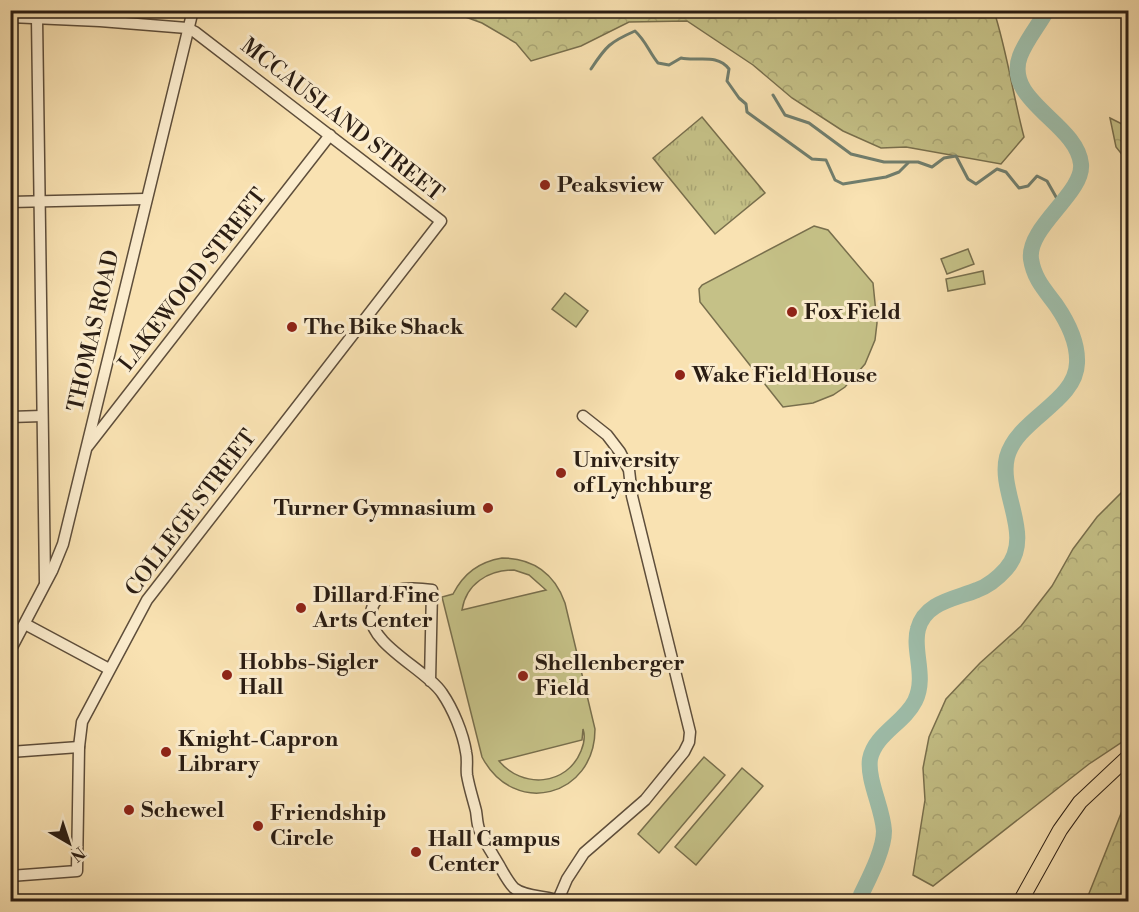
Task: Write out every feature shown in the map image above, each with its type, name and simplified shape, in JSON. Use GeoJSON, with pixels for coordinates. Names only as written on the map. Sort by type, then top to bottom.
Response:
{"type":"FeatureCollection","features":[{"type":"Feature","properties":{"kind":"main road"},"geometry":{"type":"LineString","coordinates":[[1020,902],[1060,830],[1080,802],[1128,757]]}},
{"type":"Feature","properties":{"kind":"street","name":"THOMAS ROAD"},"geometry":{"type":"LineString","coordinates":[[10,651],[45,585],[63,544],[193,10]]}},
{"type":"Feature","properties":{"kind":"street"},"geometry":{"type":"LineString","coordinates":[[10,17],[187,28]]}},
{"type":"Feature","properties":{"kind":"street"},"geometry":{"type":"LineString","coordinates":[[37,18],[45,585]]}},
{"type":"Feature","properties":{"kind":"street","name":"MCCAUSLAND STREET"},"geometry":{"type":"LineString","coordinates":[[187,28],[441,221]]}},
{"type":"Feature","properties":{"kind":"street","name":"LAKEWOOD STREET"},"geometry":{"type":"LineString","coordinates":[[86,448],[330,135]]}},
{"type":"Feature","properties":{"kind":"street"},"geometry":{"type":"LineString","coordinates":[[10,202],[146,200]]}},
{"type":"Feature","properties":{"kind":"street","name":"COLLEGE STREET"},"geometry":{"type":"LineString","coordinates":[[10,876],[77,871],[79,747],[82,722],[147,600],[441,221]]}},
{"type":"Feature","properties":{"kind":"street"},"geometry":{"type":"LineString","coordinates":[[10,417],[42,416]]}},
{"type":"Feature","properties":{"kind":"street"},"geometry":{"type":"LineString","coordinates":[[430,681],[432,590],[419,588],[390,591],[375,603],[370,613],[372,626],[376,634],[441,692],[455,719],[466,752],[467,775],[478,827],[514,888],[560,901],[567,879],[584,853],[645,800],[684,752],[689,742],[690,732],[632,496],[629,470],[607,435],[583,416]]}},
{"type":"Feature","properties":{"kind":"street"},"geometry":{"type":"LineString","coordinates":[[25,624],[109,669]]}},
{"type":"Feature","properties":{"kind":"street"},"geometry":{"type":"LineString","coordinates":[[10,752],[79,747]]}},
{"type":"Feature","properties":{"kind":"green space"},"geometry":{"type":"Polygon","coordinates":[[[449,11],[994,11],[1024,137],[1001,164],[906,147],[881,148],[843,131],[792,98],[753,65],[687,21],[629,22],[581,46],[531,61],[516,43],[482,23],[449,11]]]}},
{"type":"Feature","properties":{"kind":"green space"},"geometry":{"type":"Polygon","coordinates":[[[702,117],[765,193],[715,234],[653,158],[702,117]]]}},
{"type":"Feature","properties":{"kind":"green space"},"geometry":{"type":"Polygon","coordinates":[[[1110,118],[1128,127],[1128,162],[1116,147],[1110,118]]]}},
{"type":"Feature","properties":{"kind":"green space","name":"Fox Field"},"geometry":{"type":"Polygon","coordinates":[[[814,226],[828,230],[873,283],[877,323],[875,340],[865,364],[845,387],[813,403],[783,407],[700,302],[699,289],[702,285],[814,226]]]}},
{"type":"Feature","properties":{"kind":"green space"},"geometry":{"type":"Polygon","coordinates":[[[968,249],[974,264],[947,274],[941,259],[968,249]]]}},
{"type":"Feature","properties":{"kind":"green space"},"geometry":{"type":"Polygon","coordinates":[[[983,271],[985,284],[948,291],[946,279],[983,271]]]}},
{"type":"Feature","properties":{"kind":"green space"},"geometry":{"type":"Polygon","coordinates":[[[565,293],[588,311],[576,327],[552,309],[565,293]]]}},
{"type":"Feature","properties":{"kind":"green space"},"geometry":{"type":"Polygon","coordinates":[[[1128,482],[1128,738],[1089,764],[933,886],[913,875],[925,800],[923,768],[929,737],[946,699],[980,663],[1021,626],[1052,586],[1073,549],[1097,517],[1124,490],[1128,482]]]}},
{"type":"Feature","properties":{"kind":"green space","name":"Shellenberger Field"},"geometry":{"type":"Polygon","coordinates":[[[502,558],[524,561],[533,565],[549,576],[561,593],[595,729],[591,752],[582,771],[568,784],[551,791],[532,793],[513,788],[496,776],[482,757],[442,597],[453,594],[467,574],[479,566],[502,558]],[[514,570],[495,573],[480,580],[468,593],[462,610],[546,590],[529,575],[514,570]],[[583,729],[582,740],[499,761],[520,776],[543,780],[555,777],[574,763],[581,751],[584,737],[583,729]]]}},
{"type":"Feature","properties":{"kind":"green space"},"geometry":{"type":"Polygon","coordinates":[[[704,757],[725,775],[659,853],[638,834],[704,757]]]}},
{"type":"Feature","properties":{"kind":"green space"},"geometry":{"type":"Polygon","coordinates":[[[742,768],[763,786],[696,865],[675,847],[742,768]]]}},
{"type":"Feature","properties":{"kind":"green space"},"geometry":{"type":"Polygon","coordinates":[[[1128,796],[1128,901],[1086,901],[1128,796]]]}},
{"type":"Feature","properties":{"kind":"waterway"},"geometry":{"type":"LineString","coordinates":[[862,902],[861,895],[879,855],[884,831],[871,776],[870,759],[878,742],[904,716],[915,701],[920,683],[918,629],[927,613],[934,607],[989,584],[1006,569],[1014,556],[1017,529],[1007,485],[1007,457],[1022,432],[1067,389],[1074,377],[1077,363],[1076,348],[1068,325],[1037,278],[1031,259],[1032,247],[1038,235],[1074,187],[1080,175],[1081,164],[1077,149],[1031,99],[1022,86],[1018,72],[1020,56],[1047,10]]}},
{"type":"Feature","properties":{"kind":"waterway"},"geometry":{"type":"LineString","coordinates":[[591,69],[609,46],[635,31],[658,63],[669,65],[681,58],[713,60],[724,64],[729,69],[727,81],[746,104],[747,112],[812,159],[826,160],[835,180],[843,184],[886,177],[899,172],[908,163]]}},
{"type":"Feature","properties":{"kind":"waterway"},"geometry":{"type":"LineString","coordinates":[[773,95],[785,115],[809,123],[851,154],[884,162],[918,162],[932,167],[944,158],[956,156],[968,179],[976,184],[997,169],[1006,172],[1019,188],[1028,186],[1037,176],[1047,181],[1060,204]]}},
{"type":"Feature","properties":{"kind":"place","name":"Peaksview"},"geometry":{"type":"Point","coordinates":[545,185]}},
{"type":"Feature","properties":{"kind":"place","name":"Fox Field"},"geometry":{"type":"Point","coordinates":[792,312]}},
{"type":"Feature","properties":{"kind":"place","name":"The Bike Shack"},"geometry":{"type":"Point","coordinates":[292,327]}},
{"type":"Feature","properties":{"kind":"place","name":"Wake Field House"},"geometry":{"type":"Point","coordinates":[680,375]}},
{"type":"Feature","properties":{"kind":"place","name":"University of Lynchburg"},"geometry":{"type":"Point","coordinates":[561,473]}},
{"type":"Feature","properties":{"kind":"place","name":"Turner Gymnasium"},"geometry":{"type":"Point","coordinates":[488,508]}},
{"type":"Feature","properties":{"kind":"place","name":"Dillard Fine Arts Center"},"geometry":{"type":"Point","coordinates":[301,608]}},
{"type":"Feature","properties":{"kind":"place","name":"Hobbs-Sigler Hall"},"geometry":{"type":"Point","coordinates":[227,675]}},
{"type":"Feature","properties":{"kind":"place","name":"Shellenberger Field"},"geometry":{"type":"Point","coordinates":[523,676]}},
{"type":"Feature","properties":{"kind":"place","name":"Knight-Capron Library"},"geometry":{"type":"Point","coordinates":[166,752]}},
{"type":"Feature","properties":{"kind":"place","name":"Schewel"},"geometry":{"type":"Point","coordinates":[129,810]}},
{"type":"Feature","properties":{"kind":"place","name":"Friendship Circle"},"geometry":{"type":"Point","coordinates":[258,826]}},
{"type":"Feature","properties":{"kind":"place","name":"Hall Campus Center"},"geometry":{"type":"Point","coordinates":[416,852]}}]}
